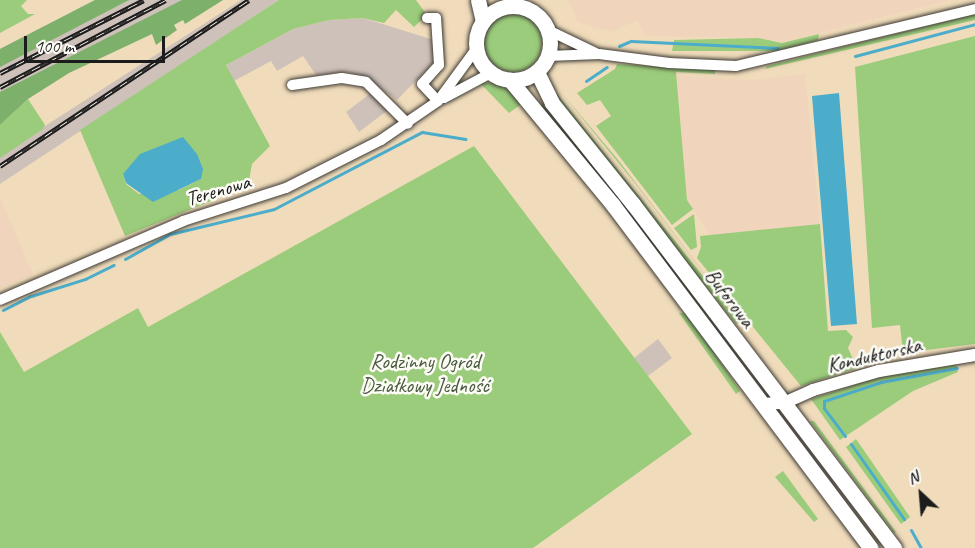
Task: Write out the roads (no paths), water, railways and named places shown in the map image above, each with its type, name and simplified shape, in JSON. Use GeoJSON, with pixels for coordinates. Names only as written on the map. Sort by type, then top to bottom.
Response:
{"type":"FeatureCollection","features":[{"type":"Feature","properties":{"kind":"main road"},"geometry":{"type":"LineString","coordinates":[[478,0],[483,21],[476,49],[491,73],[510,80],[537,72],[548,56],[548,30],[535,13],[515,3],[502,8],[483,21]]}},
{"type":"Feature","properties":{"kind":"main road","name":"Buforowa"},"geometry":{"type":"LineString","coordinates":[[537,72],[552,103],[894,548]]}},
{"type":"Feature","properties":{"kind":"main road","name":"Buforowa"},"geometry":{"type":"LineString","coordinates":[[510,80],[613,205],[871,548]]}},
{"type":"Feature","properties":{"kind":"street"},"geometry":{"type":"LineString","coordinates":[[548,56],[599,54],[669,63],[747,65],[975,9]]}},
{"type":"Feature","properties":{"kind":"street"},"geometry":{"type":"LineString","coordinates":[[427,18],[436,18],[439,65],[422,84],[438,101]]}},
{"type":"Feature","properties":{"kind":"street"},"geometry":{"type":"LineString","coordinates":[[548,30],[599,54]]}},
{"type":"Feature","properties":{"kind":"street","name":"Terenowa"},"geometry":{"type":"LineString","coordinates":[[438,101],[476,49]]}},
{"type":"Feature","properties":{"kind":"street","name":"Terenowa"},"geometry":{"type":"LineString","coordinates":[[0,300],[183,221],[286,188],[408,124],[438,101],[491,73]]}},
{"type":"Feature","properties":{"kind":"street"},"geometry":{"type":"LineString","coordinates":[[292,85],[333,79],[366,82],[408,124]]}},
{"type":"Feature","properties":{"kind":"street","name":"Konduktorska"},"geometry":{"type":"LineString","coordinates":[[762,404],[784,403],[813,390],[863,375],[975,356]]}},
{"type":"Feature","properties":{"kind":"street"},"geometry":{"type":"LineString","coordinates":[[777,424],[784,403]]}},
{"type":"Feature","properties":{"kind":"water"},"geometry":{"type":"Polygon","coordinates":[[[839,93],[857,324],[831,326],[812,96],[839,93]]]}},
{"type":"Feature","properties":{"kind":"water"},"geometry":{"type":"Polygon","coordinates":[[[183,137],[197,154],[203,169],[201,179],[153,202],[126,183],[123,174],[140,154],[183,137]]]}},
{"type":"Feature","properties":{"kind":"waterway"},"geometry":{"type":"LineString","coordinates":[[855,56],[975,24]]}},
{"type":"Feature","properties":{"kind":"waterway"},"geometry":{"type":"LineString","coordinates":[[619,46],[631,41],[778,48]]}},
{"type":"Feature","properties":{"kind":"waterway"},"geometry":{"type":"LineString","coordinates":[[586,81],[607,67]]}},
{"type":"Feature","properties":{"kind":"waterway"},"geometry":{"type":"LineString","coordinates":[[125,259],[170,234],[274,209],[422,132],[465,139]]}},
{"type":"Feature","properties":{"kind":"waterway"},"geometry":{"type":"LineString","coordinates":[[3,310],[31,296],[85,279],[114,265]]}},
{"type":"Feature","properties":{"kind":"waterway"},"geometry":{"type":"LineString","coordinates":[[845,436],[824,408],[824,401],[881,382],[957,368]]}},
{"type":"Feature","properties":{"kind":"waterway"},"geometry":{"type":"LineString","coordinates":[[851,444],[904,519]]}},
{"type":"Feature","properties":{"kind":"waterway"},"geometry":{"type":"LineString","coordinates":[[911,530],[921,548]]}},
{"type":"Feature","properties":{"kind":"railway"},"geometry":{"type":"LineString","coordinates":[[0,73],[144,0]]}},
{"type":"Feature","properties":{"kind":"railway"},"geometry":{"type":"LineString","coordinates":[[0,87],[166,0]]}},
{"type":"Feature","properties":{"kind":"railway"},"geometry":{"type":"LineString","coordinates":[[0,166],[249,0]]}},
{"type":"Feature","properties":{"kind":"park label","name":"Rodzinny Ogród Działkowy Jedność"},"geometry":{"type":"Point","coordinates":[425,373]}}]}
